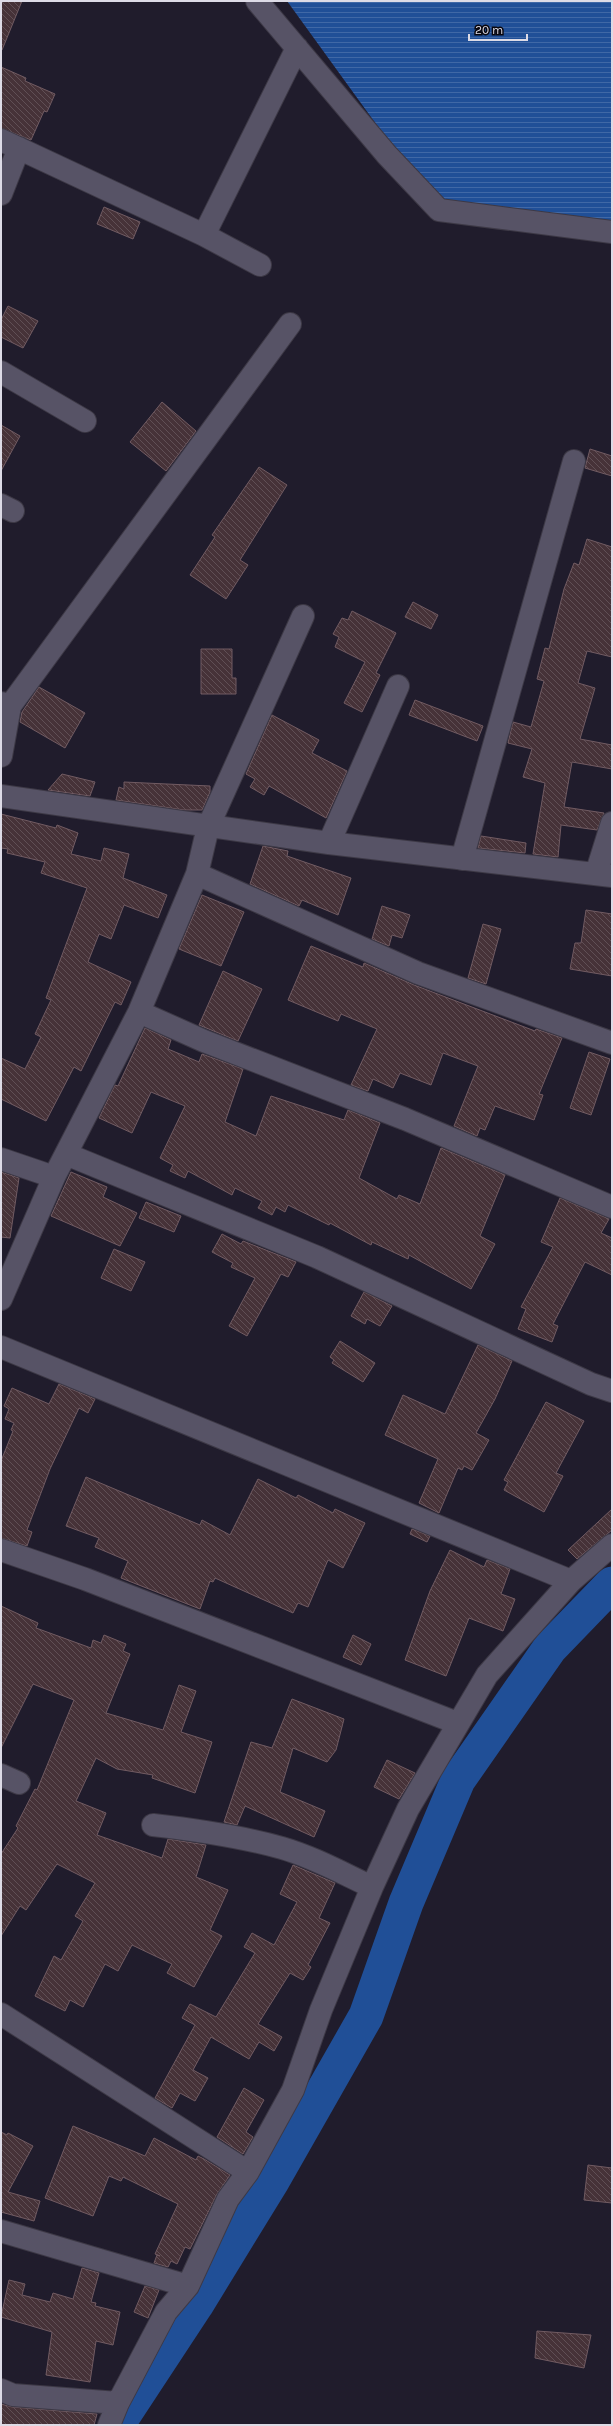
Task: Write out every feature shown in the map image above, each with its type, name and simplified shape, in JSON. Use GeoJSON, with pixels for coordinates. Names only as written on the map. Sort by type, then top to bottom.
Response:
{"type":"FeatureCollection","features":[{"type":"Feature","properties":{"kind":"street"},"geometry":{"type":"LineString","coordinates":[[257,1],[387,155],[439,210],[612,232]]}},
{"type":"Feature","properties":{"kind":"street"},"geometry":{"type":"LineString","coordinates":[[204,235],[297,48]]}},
{"type":"Feature","properties":{"kind":"street"},"geometry":{"type":"LineString","coordinates":[[1,194],[10,144],[204,235],[260,265]]}},
{"type":"Feature","properties":{"kind":"street"},"geometry":{"type":"LineString","coordinates":[[1,756],[5,704],[290,324]]}},
{"type":"Feature","properties":{"kind":"street"},"geometry":{"type":"LineString","coordinates":[[1,372],[85,421]]}},
{"type":"Feature","properties":{"kind":"street"},"geometry":{"type":"LineString","coordinates":[[462,859],[574,461]]}},
{"type":"Feature","properties":{"kind":"street"},"geometry":{"type":"LineString","coordinates":[[1,1299],[54,1177],[139,1012],[196,874],[208,827],[303,616]]}},
{"type":"Feature","properties":{"kind":"street"},"geometry":{"type":"LineString","coordinates":[[329,843],[398,686]]}},
{"type":"Feature","properties":{"kind":"street"},"geometry":{"type":"LineString","coordinates":[[1,796],[208,827],[329,843],[604,875],[612,823]]}},
{"type":"Feature","properties":{"kind":"street"},"geometry":{"type":"LineString","coordinates":[[196,874],[418,973],[612,1043]]}},
{"type":"Feature","properties":{"kind":"street"},"geometry":{"type":"LineString","coordinates":[[139,1012],[204,1041],[405,1118],[612,1207]]}},
{"type":"Feature","properties":{"kind":"street"},"geometry":{"type":"LineString","coordinates":[[66,1154],[316,1257],[592,1384],[612,1391]]}},
{"type":"Feature","properties":{"kind":"street"},"geometry":{"type":"LineString","coordinates":[[1,1159],[54,1177]]}},
{"type":"Feature","properties":{"kind":"street"},"geometry":{"type":"LineString","coordinates":[[1,1348],[572,1581]]}},
{"type":"Feature","properties":{"kind":"street"},"geometry":{"type":"LineString","coordinates":[[109,2425],[118,2403],[166,2312],[188,2286],[228,2199],[248,2172],[294,2090],[321,2010],[372,1887],[408,1809],[457,1723],[487,1675],[572,1581],[612,1545]]}},
{"type":"Feature","properties":{"kind":"street"},"geometry":{"type":"LineString","coordinates":[[1,1550],[85,1579],[457,1723]]}},
{"type":"Feature","properties":{"kind":"street"},"geometry":{"type":"LineString","coordinates":[[153,1825],[222,1836],[282,1848],[306,1856],[372,1887]]}},
{"type":"Feature","properties":{"kind":"street"},"geometry":{"type":"LineString","coordinates":[[1,2014],[248,2172]]}},
{"type":"Feature","properties":{"kind":"street"},"geometry":{"type":"LineString","coordinates":[[1,2231],[188,2286]]}},
{"type":"Feature","properties":{"kind":"street"},"geometry":{"type":"LineString","coordinates":[[1,2390],[13,2394],[118,2403]]}},
{"type":"Feature","properties":{"kind":"water"},"geometry":{"type":"Polygon","coordinates":[[[287,1],[612,1],[612,224],[440,199],[418,182],[287,1]]]}},
{"type":"Feature","properties":{"kind":"building"},"geometry":{"type":"Polygon","coordinates":[[[1,1],[22,1],[2,50],[1,50],[1,1]]]}},
{"type":"Feature","properties":{"kind":"building"},"geometry":{"type":"Polygon","coordinates":[[[1,67],[26,78],[25,81],[55,94],[47,112],[44,111],[31,140],[1,128],[1,67]]]}},
{"type":"Feature","properties":{"kind":"building"},"geometry":{"type":"Polygon","coordinates":[[[104,207],[140,222],[133,239],[97,224],[104,207]]]}},
{"type":"Feature","properties":{"kind":"building"},"geometry":{"type":"Polygon","coordinates":[[[8,306],[38,321],[23,348],[1,337],[1,320],[8,306]]]}},
{"type":"Feature","properties":{"kind":"building"},"geometry":{"type":"Polygon","coordinates":[[[162,402],[196,431],[166,471],[130,442],[162,402]]]}},
{"type":"Feature","properties":{"kind":"building"},"geometry":{"type":"Polygon","coordinates":[[[1,425],[20,436],[1,471],[1,425]]]}},
{"type":"Feature","properties":{"kind":"building"},"geometry":{"type":"Polygon","coordinates":[[[590,449],[612,456],[612,476],[585,468],[590,449]]]}},
{"type":"Feature","properties":{"kind":"building"},"geometry":{"type":"Polygon","coordinates":[[[259,467],[287,485],[240,560],[248,565],[226,599],[190,575],[215,537],[212,535],[259,467]]]}},
{"type":"Feature","properties":{"kind":"building"},"geometry":{"type":"Polygon","coordinates":[[[587,539],[612,547],[612,657],[587,651],[578,683],[595,688],[580,739],[612,745],[612,769],[572,762],[564,807],[604,813],[597,830],[561,825],[558,857],[533,854],[545,783],[523,777],[532,749],[508,743],[513,722],[531,727],[544,681],[537,679],[545,648],[549,649],[564,589],[574,563],[579,565],[587,539]]]}},
{"type":"Feature","properties":{"kind":"building"},"geometry":{"type":"Polygon","coordinates":[[[413,602],[438,615],[431,629],[405,617],[413,602]]]}},
{"type":"Feature","properties":{"kind":"building"},"geometry":{"type":"Polygon","coordinates":[[[352,611],[396,633],[376,673],[380,675],[362,712],[344,703],[365,662],[335,647],[339,637],[333,634],[342,618],[348,620],[352,611]]]}},
{"type":"Feature","properties":{"kind":"building"},"geometry":{"type":"Polygon","coordinates":[[[201,649],[232,649],[232,678],[236,678],[236,694],[201,694],[201,649]]]}},
{"type":"Feature","properties":{"kind":"building"},"geometry":{"type":"Polygon","coordinates":[[[39,687],[85,713],[65,748],[20,722],[22,712],[39,687]]]}},
{"type":"Feature","properties":{"kind":"building"},"geometry":{"type":"Polygon","coordinates":[[[415,700],[483,726],[477,741],[409,715],[415,700]]]}},
{"type":"Feature","properties":{"kind":"building"},"geometry":{"type":"Polygon","coordinates":[[[272,715],[319,740],[312,753],[347,771],[326,818],[269,786],[264,795],[250,787],[255,779],[246,774],[272,715]]]}},
{"type":"Feature","properties":{"kind":"building"},"geometry":{"type":"Polygon","coordinates":[[[62,774],[95,782],[90,796],[48,790],[62,774]]]}},
{"type":"Feature","properties":{"kind":"building"},"geometry":{"type":"Polygon","coordinates":[[[124,782],[210,786],[210,792],[202,810],[184,810],[116,800],[119,787],[124,789],[124,782]]]}},
{"type":"Feature","properties":{"kind":"building"},"geometry":{"type":"Polygon","coordinates":[[[1,814],[56,828],[57,825],[78,833],[71,854],[101,861],[104,848],[129,854],[123,878],[167,895],[158,918],[124,905],[111,939],[99,934],[88,962],[131,982],[121,1005],[115,1002],[81,1071],[74,1067],[46,1121],[1,1099],[1,1058],[25,1069],[41,1037],[35,1034],[51,1000],[46,998],[87,888],[41,873],[45,862],[7,853],[8,849],[1,848],[1,814]]]}},
{"type":"Feature","properties":{"kind":"building"},"geometry":{"type":"Polygon","coordinates":[[[481,836],[526,843],[525,853],[478,848],[481,836]]]}},
{"type":"Feature","properties":{"kind":"building"},"geometry":{"type":"Polygon","coordinates":[[[263,846],[288,851],[287,856],[351,878],[338,915],[302,900],[299,906],[250,884],[263,846]]]}},
{"type":"Feature","properties":{"kind":"building"},"geometry":{"type":"Polygon","coordinates":[[[202,895],[244,912],[221,966],[179,949],[202,895]]]}},
{"type":"Feature","properties":{"kind":"building"},"geometry":{"type":"Polygon","coordinates":[[[382,906],[410,915],[402,938],[392,935],[389,946],[372,939],[382,906]]]}},
{"type":"Feature","properties":{"kind":"building"},"geometry":{"type":"Polygon","coordinates":[[[586,910],[612,914],[612,976],[570,969],[575,943],[581,943],[586,910]]]}},
{"type":"Feature","properties":{"kind":"building"},"geometry":{"type":"Polygon","coordinates":[[[483,924],[501,929],[486,984],[468,978],[483,924]]]}},
{"type":"Feature","properties":{"kind":"building"},"geometry":{"type":"Polygon","coordinates":[[[311,946],[363,967],[364,963],[414,985],[535,1031],[536,1029],[562,1038],[539,1094],[543,1095],[534,1120],[495,1106],[485,1130],[480,1128],[477,1136],[454,1126],[478,1066],[443,1053],[431,1085],[400,1073],[393,1088],[373,1079],[368,1091],[351,1085],[377,1029],[341,1014],[338,1021],[288,1000],[311,946]]]}},
{"type":"Feature","properties":{"kind":"building"},"geometry":{"type":"Polygon","coordinates":[[[223,971],[262,989],[238,1041],[199,1025],[223,971]]]}},
{"type":"Feature","properties":{"kind":"building"},"geometry":{"type":"Polygon","coordinates":[[[145,1028],[171,1040],[168,1049],[199,1062],[202,1054],[243,1069],[225,1122],[256,1136],[271,1096],[344,1120],[348,1110],[380,1123],[359,1178],[397,1199],[399,1195],[420,1204],[441,1148],[505,1175],[480,1236],[495,1244],[471,1289],[409,1255],[408,1259],[372,1242],[371,1245],[330,1223],[329,1225],[288,1205],[285,1212],[276,1207],[272,1215],[258,1208],[262,1201],[235,1188],[232,1195],[188,1171],[185,1178],[170,1171],[173,1165],[160,1158],[185,1106],[151,1092],[132,1133],[99,1118],[115,1085],[118,1086],[145,1028]]]}},
{"type":"Feature","properties":{"kind":"building"},"geometry":{"type":"Polygon","coordinates":[[[589,1052],[610,1059],[591,1115],[570,1108],[589,1052]]]}},
{"type":"Feature","properties":{"kind":"building"},"geometry":{"type":"Polygon","coordinates":[[[1,1172],[19,1178],[10,1238],[1,1237],[1,1172]]]}},
{"type":"Feature","properties":{"kind":"building"},"geometry":{"type":"Polygon","coordinates":[[[71,1172],[107,1187],[103,1197],[137,1213],[120,1246],[51,1216],[71,1172]]]}},
{"type":"Feature","properties":{"kind":"building"},"geometry":{"type":"Polygon","coordinates":[[[560,1198],[609,1219],[601,1233],[612,1238],[612,1275],[585,1262],[553,1324],[558,1326],[552,1342],[518,1329],[526,1309],[521,1307],[553,1247],[541,1242],[560,1198]]]}},
{"type":"Feature","properties":{"kind":"building"},"geometry":{"type":"Polygon","coordinates":[[[146,1202],[181,1216],[174,1232],[139,1218],[146,1202]]]}},
{"type":"Feature","properties":{"kind":"building"},"geometry":{"type":"Polygon","coordinates":[[[222,1234],[241,1244],[243,1241],[296,1262],[288,1277],[281,1274],[247,1336],[229,1326],[255,1278],[231,1267],[233,1263],[212,1252],[222,1234]]]}},
{"type":"Feature","properties":{"kind":"building"},"geometry":{"type":"Polygon","coordinates":[[[114,1249],[145,1262],[131,1291],[101,1278],[114,1249]]]}},
{"type":"Feature","properties":{"kind":"building"},"geometry":{"type":"Polygon","coordinates":[[[364,1292],[392,1306],[380,1326],[367,1319],[365,1324],[351,1316],[364,1292]]]}},
{"type":"Feature","properties":{"kind":"building"},"geometry":{"type":"Polygon","coordinates":[[[340,1341],[375,1363],[363,1382],[332,1363],[334,1360],[330,1357],[340,1341]]]}},
{"type":"Feature","properties":{"kind":"building"},"geometry":{"type":"Polygon","coordinates":[[[478,1345],[512,1361],[495,1399],[476,1433],[489,1440],[472,1470],[464,1466],[462,1470],[458,1468],[439,1513],[419,1503],[438,1459],[385,1435],[403,1395],[445,1414],[478,1345]]]}},
{"type":"Feature","properties":{"kind":"building"},"geometry":{"type":"Polygon","coordinates":[[[59,1384],[95,1399],[88,1413],[79,1408],[50,1469],[27,1530],[32,1532],[27,1546],[1,1538],[1,1461],[13,1431],[11,1430],[14,1423],[5,1419],[9,1409],[4,1406],[12,1388],[49,1404],[59,1384]]]}},
{"type":"Feature","properties":{"kind":"building"},"geometry":{"type":"Polygon","coordinates":[[[546,1402],[584,1421],[556,1473],[563,1476],[544,1512],[504,1490],[508,1482],[504,1480],[546,1402]]]}},
{"type":"Feature","properties":{"kind":"building"},"geometry":{"type":"Polygon","coordinates":[[[86,1477],[200,1525],[202,1520],[230,1535],[258,1479],[296,1498],[298,1495],[333,1513],[335,1509],[365,1523],[343,1568],[328,1560],[308,1607],[298,1603],[293,1613],[215,1578],[213,1582],[210,1581],[200,1609],[121,1578],[128,1561],[95,1547],[99,1538],[66,1526],[86,1477]]]}},
{"type":"Feature","properties":{"kind":"building"},"geometry":{"type":"Polygon","coordinates":[[[612,1509],[612,1530],[577,1559],[568,1550],[612,1509]]]}},
{"type":"Feature","properties":{"kind":"building"},"geometry":{"type":"Polygon","coordinates":[[[412,1529],[430,1536],[427,1542],[410,1534],[412,1529]]]}},
{"type":"Feature","properties":{"kind":"building"},"geometry":{"type":"Polygon","coordinates":[[[450,1550],[484,1567],[487,1560],[510,1569],[501,1594],[515,1599],[503,1631],[469,1618],[446,1676],[405,1660],[430,1591],[450,1550]]]}},
{"type":"Feature","properties":{"kind":"building"},"geometry":{"type":"Polygon","coordinates":[[[1,1606],[38,1623],[36,1628],[91,1648],[93,1640],[101,1643],[104,1635],[126,1644],[123,1651],[130,1654],[106,1713],[163,1730],[179,1685],[196,1691],[181,1732],[212,1742],[195,1793],[152,1778],[153,1775],[117,1769],[96,1758],[76,1801],[106,1813],[97,1835],[162,1858],[168,1839],[206,1845],[196,1877],[228,1890],[210,1930],[222,1936],[194,1987],[167,1973],[172,1964],[132,1945],[118,1971],[105,1964],[83,2007],[70,2000],[65,2011],[35,1996],[54,1956],[61,1960],[83,1921],[75,1916],[95,1883],[57,1864],[26,1910],[20,1906],[1,1936],[1,1854],[18,1828],[16,1826],[35,1789],[37,1790],[74,1700],[33,1684],[1,1748],[1,1606]]]}},
{"type":"Feature","properties":{"kind":"building"},"geometry":{"type":"Polygon","coordinates":[[[353,1635],[371,1644],[361,1665],[343,1657],[353,1635]]]}},
{"type":"Feature","properties":{"kind":"building"},"geometry":{"type":"Polygon","coordinates":[[[292,1699],[344,1719],[336,1750],[327,1762],[293,1748],[280,1792],[325,1811],[314,1837],[245,1806],[237,1825],[224,1822],[251,1742],[272,1748],[292,1699]]]}},
{"type":"Feature","properties":{"kind":"building"},"geometry":{"type":"Polygon","coordinates":[[[387,1760],[415,1773],[399,1799],[374,1787],[387,1760]]]}},
{"type":"Feature","properties":{"kind":"building"},"geometry":{"type":"Polygon","coordinates":[[[293,1865],[335,1883],[319,1918],[330,1923],[308,1965],[311,1967],[303,1980],[290,1973],[258,2024],[282,2037],[274,2051],[259,2042],[249,2059],[211,2037],[193,2070],[208,2078],[195,2101],[180,2093],[172,2108],[155,2098],[195,2025],[182,2018],[190,2004],[216,2017],[255,1953],[244,1947],[252,1933],[274,1945],[297,1902],[280,1894],[293,1865]]]}},
{"type":"Feature","properties":{"kind":"building"},"geometry":{"type":"Polygon","coordinates":[[[244,2088],[264,2100],[246,2132],[253,2137],[243,2154],[217,2137],[244,2088]]]}},
{"type":"Feature","properties":{"kind":"building"},"geometry":{"type":"Polygon","coordinates":[[[73,2126],[145,2156],[154,2138],[196,2160],[198,2156],[230,2175],[217,2194],[190,2249],[185,2247],[177,2264],[171,2261],[168,2267],[154,2263],[157,2255],[160,2256],[155,2254],[178,2204],[123,2177],[121,2181],[109,2176],[93,2216],[45,2198],[73,2126]]]}},
{"type":"Feature","properties":{"kind":"building"},"geometry":{"type":"Polygon","coordinates":[[[1,2132],[7,2135],[8,2133],[33,2146],[8,2192],[40,2201],[34,2221],[1,2212],[1,2132]]]}},
{"type":"Feature","properties":{"kind":"building"},"geometry":{"type":"Polygon","coordinates":[[[588,2165],[612,2168],[612,2203],[584,2200],[588,2165]]]}},
{"type":"Feature","properties":{"kind":"building"},"geometry":{"type":"Polygon","coordinates":[[[82,2268],[99,2273],[91,2302],[96,2303],[95,2306],[120,2312],[113,2345],[96,2341],[90,2382],[46,2375],[52,2332],[1,2317],[9,2280],[25,2284],[22,2295],[50,2302],[53,2293],[73,2299],[82,2268]]]}},
{"type":"Feature","properties":{"kind":"building"},"geometry":{"type":"Polygon","coordinates":[[[145,2286],[159,2290],[148,2318],[134,2312],[145,2286]]]}},
{"type":"Feature","properties":{"kind":"building"},"geometry":{"type":"Polygon","coordinates":[[[537,2331],[591,2335],[584,2368],[535,2358],[537,2331]]]}},
{"type":"Feature","properties":{"kind":"building"},"geometry":{"type":"Polygon","coordinates":[[[1,2404],[12,2407],[97,2414],[94,2425],[1,2425],[1,2404]]]}},
{"type":"Feature","properties":{"kind":"waterway"},"geometry":{"type":"LineString","coordinates":[[117,2425],[196,2305],[272,2181],[366,2016],[406,1903],[458,1780],[550,1648],[612,1584]]}}]}
